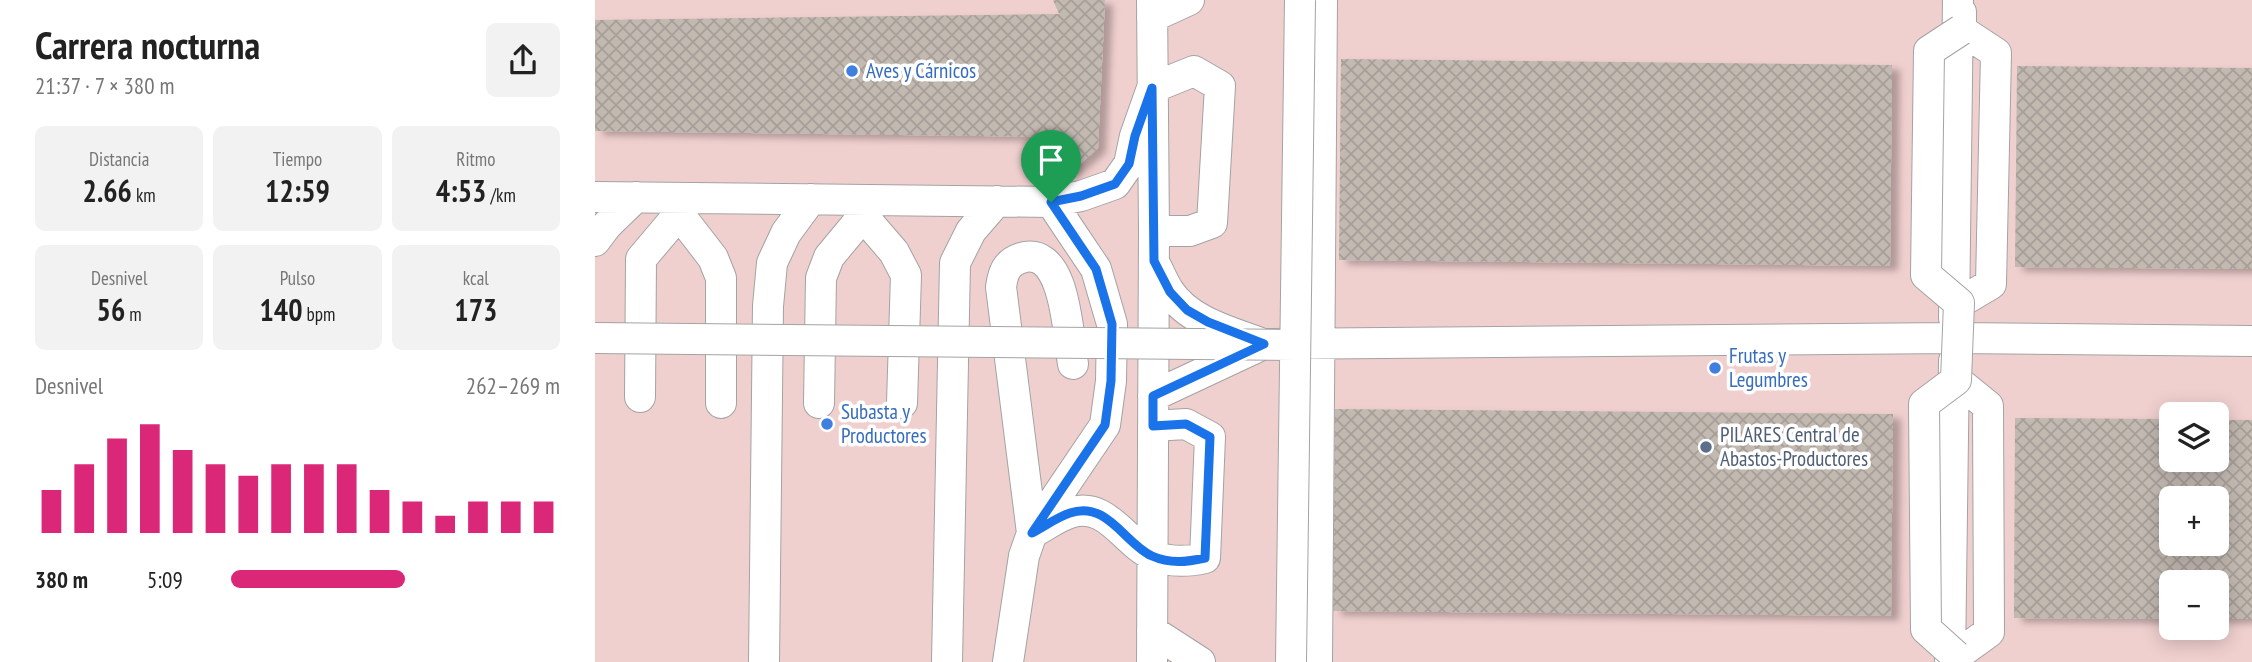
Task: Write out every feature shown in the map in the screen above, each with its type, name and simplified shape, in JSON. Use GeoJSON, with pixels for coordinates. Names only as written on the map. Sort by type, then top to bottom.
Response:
{"type":"FeatureCollection","features":[{"type":"Feature","properties":{"kind":"street"},"geometry":{"type":"LineString","coordinates":[[1152,662],[1152,8],[1189,0]]}},
{"type":"Feature","properties":{"kind":"street"},"geometry":{"type":"LineString","coordinates":[[1300,0],[1317,662]]}},
{"type":"Feature","properties":{"kind":"street"},"geometry":{"type":"LineString","coordinates":[[1291,662],[1322,0]]}},
{"type":"Feature","properties":{"kind":"street"},"geometry":{"type":"LineString","coordinates":[[1960,0],[1961,30]]}},
{"type":"Feature","properties":{"kind":"street"},"geometry":{"type":"LineString","coordinates":[[1954,660],[1954,338],[1960,0]]}},
{"type":"Feature","properties":{"kind":"street"},"geometry":{"type":"LineString","coordinates":[[1959,303],[1926,275],[1929,51],[1961,30]]}},
{"type":"Feature","properties":{"kind":"street"},"geometry":{"type":"LineString","coordinates":[[1959,303],[1990,284],[1996,53],[1961,30]]}},
{"type":"Feature","properties":{"kind":"street"},"geometry":{"type":"LineString","coordinates":[[595,197],[636,197],[679,206],[811,199],[864,208],[997,201],[1051,202],[1081,196],[1115,184],[1129,164],[1135,136],[1152,88],[1194,71],[1220,86],[1212,223],[1189,231],[1154,231]]}},
{"type":"Feature","properties":{"kind":"street"},"geometry":{"type":"LineString","coordinates":[[595,241],[607,225],[636,197]]}},
{"type":"Feature","properties":{"kind":"street"},"geometry":{"type":"LineString","coordinates":[[764,662],[768,306],[772,263],[786,233],[811,199]]}},
{"type":"Feature","properties":{"kind":"street"},"geometry":{"type":"LineString","coordinates":[[947,662],[955,263],[971,231],[997,201]]}},
{"type":"Feature","properties":{"kind":"street"},"geometry":{"type":"LineString","coordinates":[[1008,662],[1024,556],[1032,533],[1105,425],[1111,381],[1112,324],[1096,269],[1051,202]]}},
{"type":"Feature","properties":{"kind":"street"},"geometry":{"type":"LineString","coordinates":[[640,397],[641,259],[679,206]]}},
{"type":"Feature","properties":{"kind":"street"},"geometry":{"type":"LineString","coordinates":[[679,206],[713,258],[721,278],[721,403]]}},
{"type":"Feature","properties":{"kind":"street"},"geometry":{"type":"LineString","coordinates":[[864,208],[906,275],[902,403]]}},
{"type":"Feature","properties":{"kind":"street"},"geometry":{"type":"LineString","coordinates":[[819,403],[821,278],[829,257],[864,208]]}},
{"type":"Feature","properties":{"kind":"street"},"geometry":{"type":"LineString","coordinates":[[1032,533],[1001,287],[1004,270],[1017,260],[1038,258],[1048,264],[1058,278],[1073,364]]}},
{"type":"Feature","properties":{"kind":"street"},"geometry":{"type":"LineString","coordinates":[[1154,261],[1170,292],[1187,310],[1208,322],[1264,344],[1954,338],[2252,341]]}},
{"type":"Feature","properties":{"kind":"street"},"geometry":{"type":"LineString","coordinates":[[1956,380],[1959,303]]}},
{"type":"Feature","properties":{"kind":"street"},"geometry":{"type":"LineString","coordinates":[[595,338],[1307,344]]}},
{"type":"Feature","properties":{"kind":"street"},"geometry":{"type":"LineString","coordinates":[[1153,396],[1264,344]]}},
{"type":"Feature","properties":{"kind":"street"},"geometry":{"type":"LineString","coordinates":[[1954,660],[1926,629],[1924,404],[1956,380]]}},
{"type":"Feature","properties":{"kind":"street"},"geometry":{"type":"LineString","coordinates":[[1954,660],[1989,632],[1988,406],[1956,380]]}},
{"type":"Feature","properties":{"kind":"street"},"geometry":{"type":"LineString","coordinates":[[1032,533],[1072,512],[1092,512],[1107,518],[1151,555],[1184,563],[1205,558],[1210,437],[1186,424],[1153,426]]}},
{"type":"Feature","properties":{"kind":"street"},"geometry":{"type":"LineString","coordinates":[[1152,631],[1200,662]]}},
{"type":"Feature","properties":{"kind":"shaded area","name":"Frutas y Legumbres"},"geometry":{"type":"Polygon","coordinates":[[[595,0],[2252,0],[2252,662],[595,662],[595,0]]]}},
{"type":"Feature","properties":{"kind":"building","name":"Aves y Cárnicos"},"geometry":{"type":"Polygon","coordinates":[[[1053,0],[1105,0],[1098,148],[1068,175],[1057,137],[595,131],[595,20],[1059,14],[1053,0]]]}},
{"type":"Feature","properties":{"kind":"building"},"geometry":{"type":"Polygon","coordinates":[[[1341,59],[1892,65],[1890,266],[1339,260],[1341,59]]]}},
{"type":"Feature","properties":{"kind":"building"},"geometry":{"type":"Polygon","coordinates":[[[2017,66],[2252,68],[2252,269],[2015,267],[2017,66]]]}},
{"type":"Feature","properties":{"kind":"building"},"geometry":{"type":"Polygon","coordinates":[[[1335,409],[1893,414],[1891,616],[1333,611],[1335,409]]]}},
{"type":"Feature","properties":{"kind":"building"},"geometry":{"type":"Polygon","coordinates":[[[2015,418],[2159,419],[2159,472],[2229,472],[2229,420],[2252,420],[2252,619],[2229,619],[2229,570],[2159,570],[2159,619],[2014,618],[2015,418]]]}},
{"type":"Feature","properties":{"kind":"place","name":"Aves y Cárnicos"},"geometry":{"type":"Point","coordinates":[852,71]}},
{"type":"Feature","properties":{"kind":"place","name":"Frutas y Legumbres"},"geometry":{"type":"Point","coordinates":[1715,368]}},
{"type":"Feature","properties":{"kind":"place","name":"Subasta y Productores"},"geometry":{"type":"Point","coordinates":[827,424]}},
{"type":"Feature","properties":{"kind":"place","name":"PILARES Central de Abastos-Productores"},"geometry":{"type":"Point","coordinates":[1706,447]}},
{"type":"Feature","properties":{"kind":"route"},"geometry":{"type":"LineString","coordinates":[[1152,88],[1154,261],[1170,292],[1187,310],[1208,322],[1264,344],[1153,396],[1153,426],[1186,424],[1210,437],[1205,558],[1184,563],[1151,555],[1107,518],[1092,512],[1072,512],[1032,533],[1105,425],[1111,381],[1112,324],[1096,269],[1051,202],[1081,196],[1115,184],[1129,164],[1135,136],[1152,88]]}}]}
